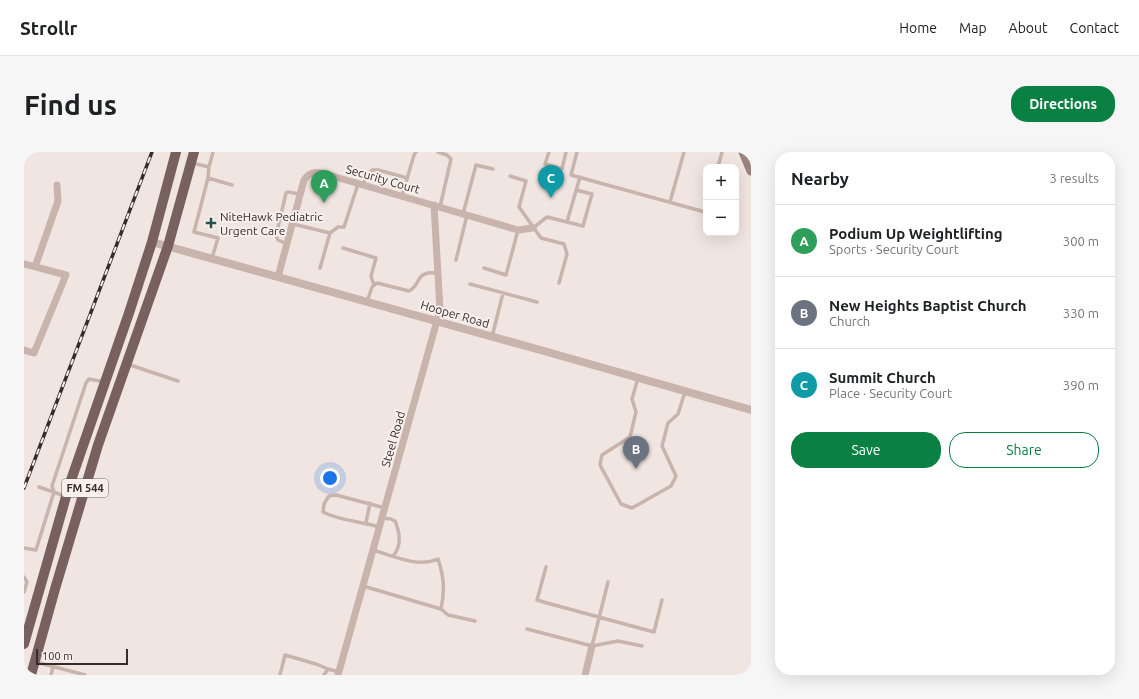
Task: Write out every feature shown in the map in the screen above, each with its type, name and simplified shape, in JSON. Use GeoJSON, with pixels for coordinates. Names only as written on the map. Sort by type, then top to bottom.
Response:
{"type":"FeatureCollection","features":[{"type":"Feature","properties":{"kind":"main road","name":"FM 544"},"geometry":{"type":"LineString","coordinates":[[24,644],[28,616],[35,606],[66,496],[152,242],[176,152]]}},
{"type":"Feature","properties":{"kind":"main road","name":"FM 544"},"geometry":{"type":"LineString","coordinates":[[31,675],[98,445],[168,246],[194,152]]}},
{"type":"Feature","properties":{"kind":"main road"},"geometry":{"type":"LineString","coordinates":[[743,152],[751,171]]}},
{"type":"Feature","properties":{"kind":"main road"},"geometry":{"type":"LineString","coordinates":[[126,364],[123,363],[121,352],[129,326],[129,313]]}},
{"type":"Feature","properties":{"kind":"main road"},"geometry":{"type":"LineString","coordinates":[[35,606],[37,620],[30,647],[31,659],[35,661]]}},
{"type":"Feature","properties":{"kind":"street","name":"Security Court"},"geometry":{"type":"LineString","coordinates":[[278,277],[304,180],[308,175],[317,172],[518,230],[533,228]]}},
{"type":"Feature","properties":{"kind":"street"},"geometry":{"type":"LineString","coordinates":[[35,267],[58,201],[57,185]]}},
{"type":"Feature","properties":{"kind":"street","name":"Steel Road"},"geometry":{"type":"LineString","coordinates":[[339,674],[440,310],[437,206]]}},
{"type":"Feature","properties":{"kind":"street","name":"Hooper Road"},"geometry":{"type":"LineString","coordinates":[[152,242],[751,410]]}},
{"type":"Feature","properties":{"kind":"street"},"geometry":{"type":"LineString","coordinates":[[24,264],[66,275],[34,353],[24,350]]}},
{"type":"Feature","properties":{"kind":"street"},"geometry":{"type":"LineString","coordinates":[[585,675],[592,646]]}},
{"type":"Feature","properties":{"kind":"lane"},"geometry":{"type":"LineString","coordinates":[[212,258],[218,238],[194,232],[213,152]]}},
{"type":"Feature","properties":{"kind":"lane"},"geometry":{"type":"LineString","coordinates":[[402,196],[416,152]]}},
{"type":"Feature","properties":{"kind":"lane"},"geometry":{"type":"LineString","coordinates":[[437,206],[452,159],[448,155],[438,152]]}},
{"type":"Feature","properties":{"kind":"lane"},"geometry":{"type":"LineString","coordinates":[[549,152],[545,164],[562,169],[566,152]]}},
{"type":"Feature","properties":{"kind":"lane"},"geometry":{"type":"LineString","coordinates":[[577,152],[571,175],[703,211]]}},
{"type":"Feature","properties":{"kind":"lane"},"geometry":{"type":"LineString","coordinates":[[670,202],[684,152]]}},
{"type":"Feature","properties":{"kind":"lane"},"geometry":{"type":"LineString","coordinates":[[719,164],[722,152]]}},
{"type":"Feature","properties":{"kind":"lane"},"geometry":{"type":"LineString","coordinates":[[191,162],[209,167]]}},
{"type":"Feature","properties":{"kind":"lane"},"geometry":{"type":"LineString","coordinates":[[456,260],[476,165],[493,169]]}},
{"type":"Feature","properties":{"kind":"lane"},"geometry":{"type":"LineString","coordinates":[[320,268],[330,232],[338,226],[346,226],[361,184],[367,174],[372,170],[378,170],[407,178]]}},
{"type":"Feature","properties":{"kind":"lane"},"geometry":{"type":"LineString","coordinates":[[510,176],[526,181],[519,207],[533,228],[541,238],[564,244],[567,254],[559,283]]}},
{"type":"Feature","properties":{"kind":"lane"},"geometry":{"type":"LineString","coordinates":[[567,222],[580,177]]}},
{"type":"Feature","properties":{"kind":"lane"},"geometry":{"type":"LineString","coordinates":[[208,178],[232,185]]}},
{"type":"Feature","properties":{"kind":"lane"},"geometry":{"type":"LineString","coordinates":[[533,228],[547,217],[583,226],[592,194],[576,190]]}},
{"type":"Feature","properties":{"kind":"lane"},"geometry":{"type":"LineString","coordinates":[[287,244],[278,240],[276,236],[286,193],[301,194]]}},
{"type":"Feature","properties":{"kind":"lane"},"geometry":{"type":"LineString","coordinates":[[292,224],[330,232]]}},
{"type":"Feature","properties":{"kind":"lane"},"geometry":{"type":"LineString","coordinates":[[484,268],[506,275],[518,230]]}},
{"type":"Feature","properties":{"kind":"lane"},"geometry":{"type":"LineString","coordinates":[[343,248],[376,258],[371,276],[374,284],[367,302]]}},
{"type":"Feature","properties":{"kind":"lane"},"geometry":{"type":"LineString","coordinates":[[374,284],[379,283],[409,291],[415,288],[422,276],[425,274],[438,273]]}},
{"type":"Feature","properties":{"kind":"lane"},"geometry":{"type":"LineString","coordinates":[[470,284],[536,302]]}},
{"type":"Feature","properties":{"kind":"lane"},"geometry":{"type":"LineString","coordinates":[[492,337],[503,293]]}},
{"type":"Feature","properties":{"kind":"lane"},"geometry":{"type":"LineString","coordinates":[[126,364],[178,381]]}},
{"type":"Feature","properties":{"kind":"lane"},"geometry":{"type":"LineString","coordinates":[[24,548],[36,550],[54,492],[52,486],[86,383],[89,378],[105,382]]}},
{"type":"Feature","properties":{"kind":"lane"},"geometry":{"type":"LineString","coordinates":[[638,378],[632,399],[636,412],[630,437],[602,455],[600,465],[621,504],[632,508],[671,486],[676,476],[662,446],[668,423],[678,414],[685,392]]}},
{"type":"Feature","properties":{"kind":"lane"},"geometry":{"type":"LineString","coordinates":[[39,487],[66,496]]}},
{"type":"Feature","properties":{"kind":"lane"},"geometry":{"type":"LineString","coordinates":[[380,527],[331,516],[323,512],[324,504],[329,496],[336,495],[385,508]]}},
{"type":"Feature","properties":{"kind":"lane"},"geometry":{"type":"LineString","coordinates":[[366,523],[370,503]]}},
{"type":"Feature","properties":{"kind":"lane"},"geometry":{"type":"LineString","coordinates":[[382,518],[391,519],[395,522],[398,529],[398,551],[393,556]]}},
{"type":"Feature","properties":{"kind":"lane"},"geometry":{"type":"LineString","coordinates":[[373,550],[405,560],[430,563],[438,559],[444,583],[442,609]]}},
{"type":"Feature","properties":{"kind":"lane"},"geometry":{"type":"LineString","coordinates":[[546,567],[537,600],[654,632],[662,600]]}},
{"type":"Feature","properties":{"kind":"lane"},"geometry":{"type":"LineString","coordinates":[[24,577],[27,582],[24,592]]}},
{"type":"Feature","properties":{"kind":"lane"},"geometry":{"type":"LineString","coordinates":[[592,646],[608,582]]}},
{"type":"Feature","properties":{"kind":"lane"},"geometry":{"type":"LineString","coordinates":[[363,586],[442,609],[448,615],[475,621]]}},
{"type":"Feature","properties":{"kind":"lane"},"geometry":{"type":"LineString","coordinates":[[527,629],[592,646],[618,642],[642,646]]}},
{"type":"Feature","properties":{"kind":"lane"},"geometry":{"type":"LineString","coordinates":[[280,675],[285,655],[316,664],[339,674]]}},
{"type":"Feature","properties":{"kind":"lane"},"geometry":{"type":"LineString","coordinates":[[35,661],[84,675]]}},
{"type":"Feature","properties":{"kind":"lane"},"geometry":{"type":"LineString","coordinates":[[51,675],[54,666]]}},
{"type":"Feature","properties":{"kind":"lane"},"geometry":{"type":"LineString","coordinates":[[324,675],[328,669]]}},
{"type":"Feature","properties":{"kind":"railway"},"geometry":{"type":"LineString","coordinates":[[24,488],[152,152]]}},
{"type":"Feature","properties":{"kind":"place","name":"Summit Church"},"geometry":{"type":"Point","coordinates":[551,198]}},
{"type":"Feature","properties":{"kind":"place","name":"Podium Up Weightlifting"},"geometry":{"type":"Point","coordinates":[324,203]}},
{"type":"Feature","properties":{"kind":"place","name":"NiteHawk Pediatric Urgent Care"},"geometry":{"type":"Point","coordinates":[211,223]}},
{"type":"Feature","properties":{"kind":"place","name":"New Heights Baptist Church"},"geometry":{"type":"Point","coordinates":[636,469]}}]}
